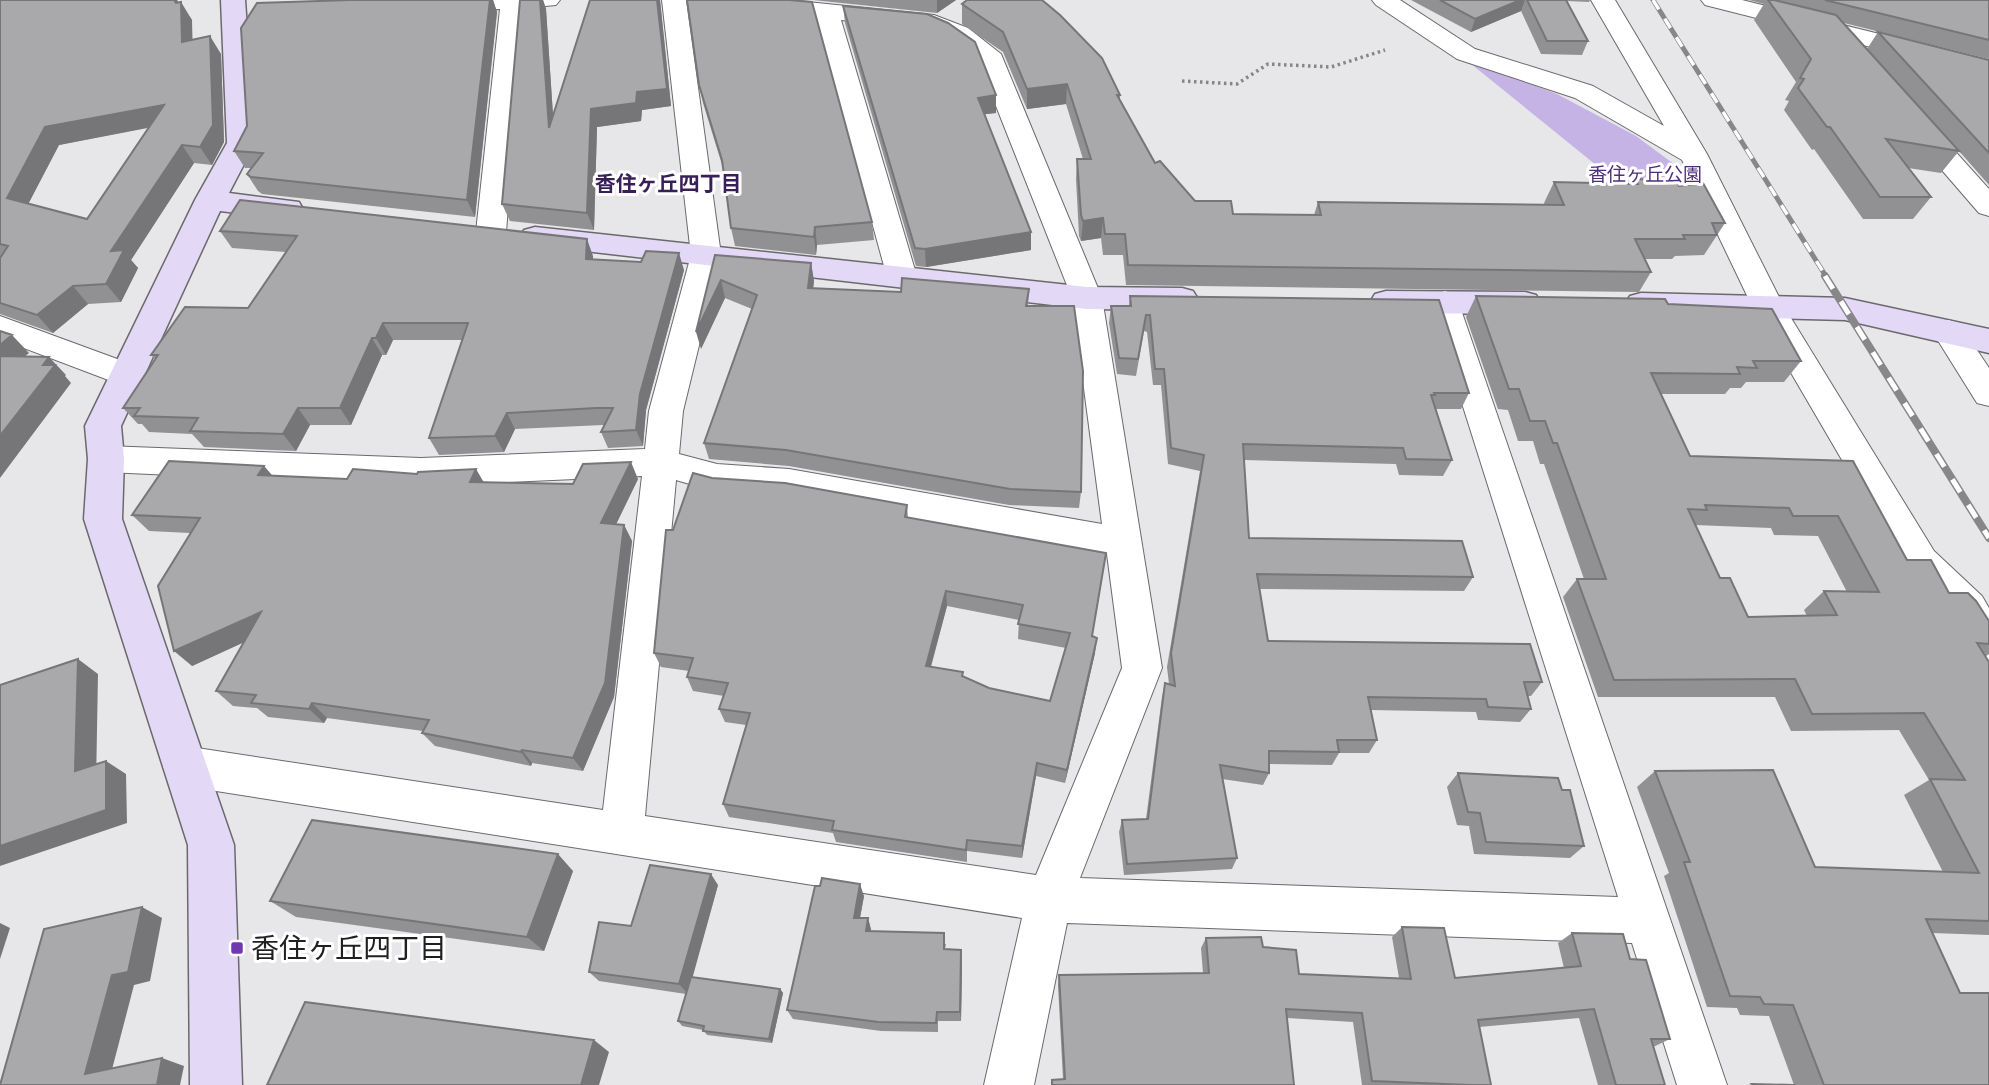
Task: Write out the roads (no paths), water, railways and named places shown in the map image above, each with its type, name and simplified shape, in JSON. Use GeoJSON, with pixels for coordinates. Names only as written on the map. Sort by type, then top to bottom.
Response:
{"type":"FeatureCollection","features":[{"type":"Feature","properties":{"kind":"street"},"geometry":{"type":"LineString","coordinates":[[415,5],[548,0]]}},
{"type":"Feature","properties":{"kind":"street"},"geometry":{"type":"LineString","coordinates":[[622,833],[666,411],[706,256],[674,0]]}},
{"type":"Feature","properties":{"kind":"street"},"geometry":{"type":"LineString","coordinates":[[718,0],[954,16],[959,33],[988,54],[1087,298],[1142,668],[1049,900],[1009,1085]]}},
{"type":"Feature","properties":{"kind":"street"},"geometry":{"type":"LineString","coordinates":[[1391,5],[1426,0]]}},
{"type":"Feature","properties":{"kind":"street"},"geometry":{"type":"LineString","coordinates":[[1603,0],[1693,154],[1768,306],[1921,562],[1968,607],[1989,643]]}},
{"type":"Feature","properties":{"kind":"street"},"geometry":{"type":"LineString","coordinates":[[1713,0],[1779,9],[1833,30],[1989,69]]}},
{"type":"Feature","properties":{"kind":"street"},"geometry":{"type":"LineString","coordinates":[[513,1],[477,230],[1087,298],[1211,299]]}},
{"type":"Feature","properties":{"kind":"street"},"geometry":{"type":"LineString","coordinates":[[1391,5],[1466,54],[1584,92],[1693,154]]}},
{"type":"Feature","properties":{"kind":"street"},"geometry":{"type":"LineString","coordinates":[[216,1085],[211,845],[103,519],[106,458],[103,426],[210,200],[241,143],[243,8]]}},
{"type":"Feature","properties":{"kind":"street"},"geometry":{"type":"LineString","coordinates":[[826,9],[902,277]]}},
{"type":"Feature","properties":{"kind":"street"},"geometry":{"type":"LineString","coordinates":[[1833,30],[1861,61]]}},
{"type":"Feature","properties":{"kind":"street"},"geometry":{"type":"LineString","coordinates":[[1897,103],[1989,208]]}},
{"type":"Feature","properties":{"kind":"street"},"geometry":{"type":"LineString","coordinates":[[210,200],[317,212]]}},
{"type":"Feature","properties":{"kind":"street"},"geometry":{"type":"LineString","coordinates":[[1362,301],[1553,303]]}},
{"type":"Feature","properties":{"kind":"street"},"geometry":{"type":"LineString","coordinates":[[1445,302],[1702,1085]]}},
{"type":"Feature","properties":{"kind":"street"},"geometry":{"type":"LineString","coordinates":[[1606,304],[1845,309],[1989,341]]}},
{"type":"Feature","properties":{"kind":"street"},"geometry":{"type":"LineString","coordinates":[[0,327],[127,375]]}},
{"type":"Feature","properties":{"kind":"street"},"geometry":{"type":"LineString","coordinates":[[1948,331],[1989,394]]}},
{"type":"Feature","properties":{"kind":"street"},"geometry":{"type":"LineString","coordinates":[[106,458],[421,472],[659,462],[717,478],[789,483],[1122,542]]}},
{"type":"Feature","properties":{"kind":"street"},"geometry":{"type":"LineString","coordinates":[[184,766],[1049,900],[1649,921]]}},
{"type":"Feature","properties":{"kind":"railway"},"geometry":{"type":"LineString","coordinates":[[1653,0],[1827,278]]}},
{"type":"Feature","properties":{"kind":"railway"},"geometry":{"type":"LineString","coordinates":[[1825,276],[1989,538]]}},
{"type":"Feature","properties":{"kind":"place","name":"香住ヶ丘四丁目"},"geometry":{"type":"Point","coordinates":[237,948]}},
{"type":"Feature","properties":{"kind":"district","name":"香住ヶ丘四丁目"},"geometry":{"type":"Point","coordinates":[668,184]}},
{"type":"Feature","properties":{"kind":"park label","name":"香住ヶ丘公園"},"geometry":{"type":"Point","coordinates":[1645,174]}}]}
